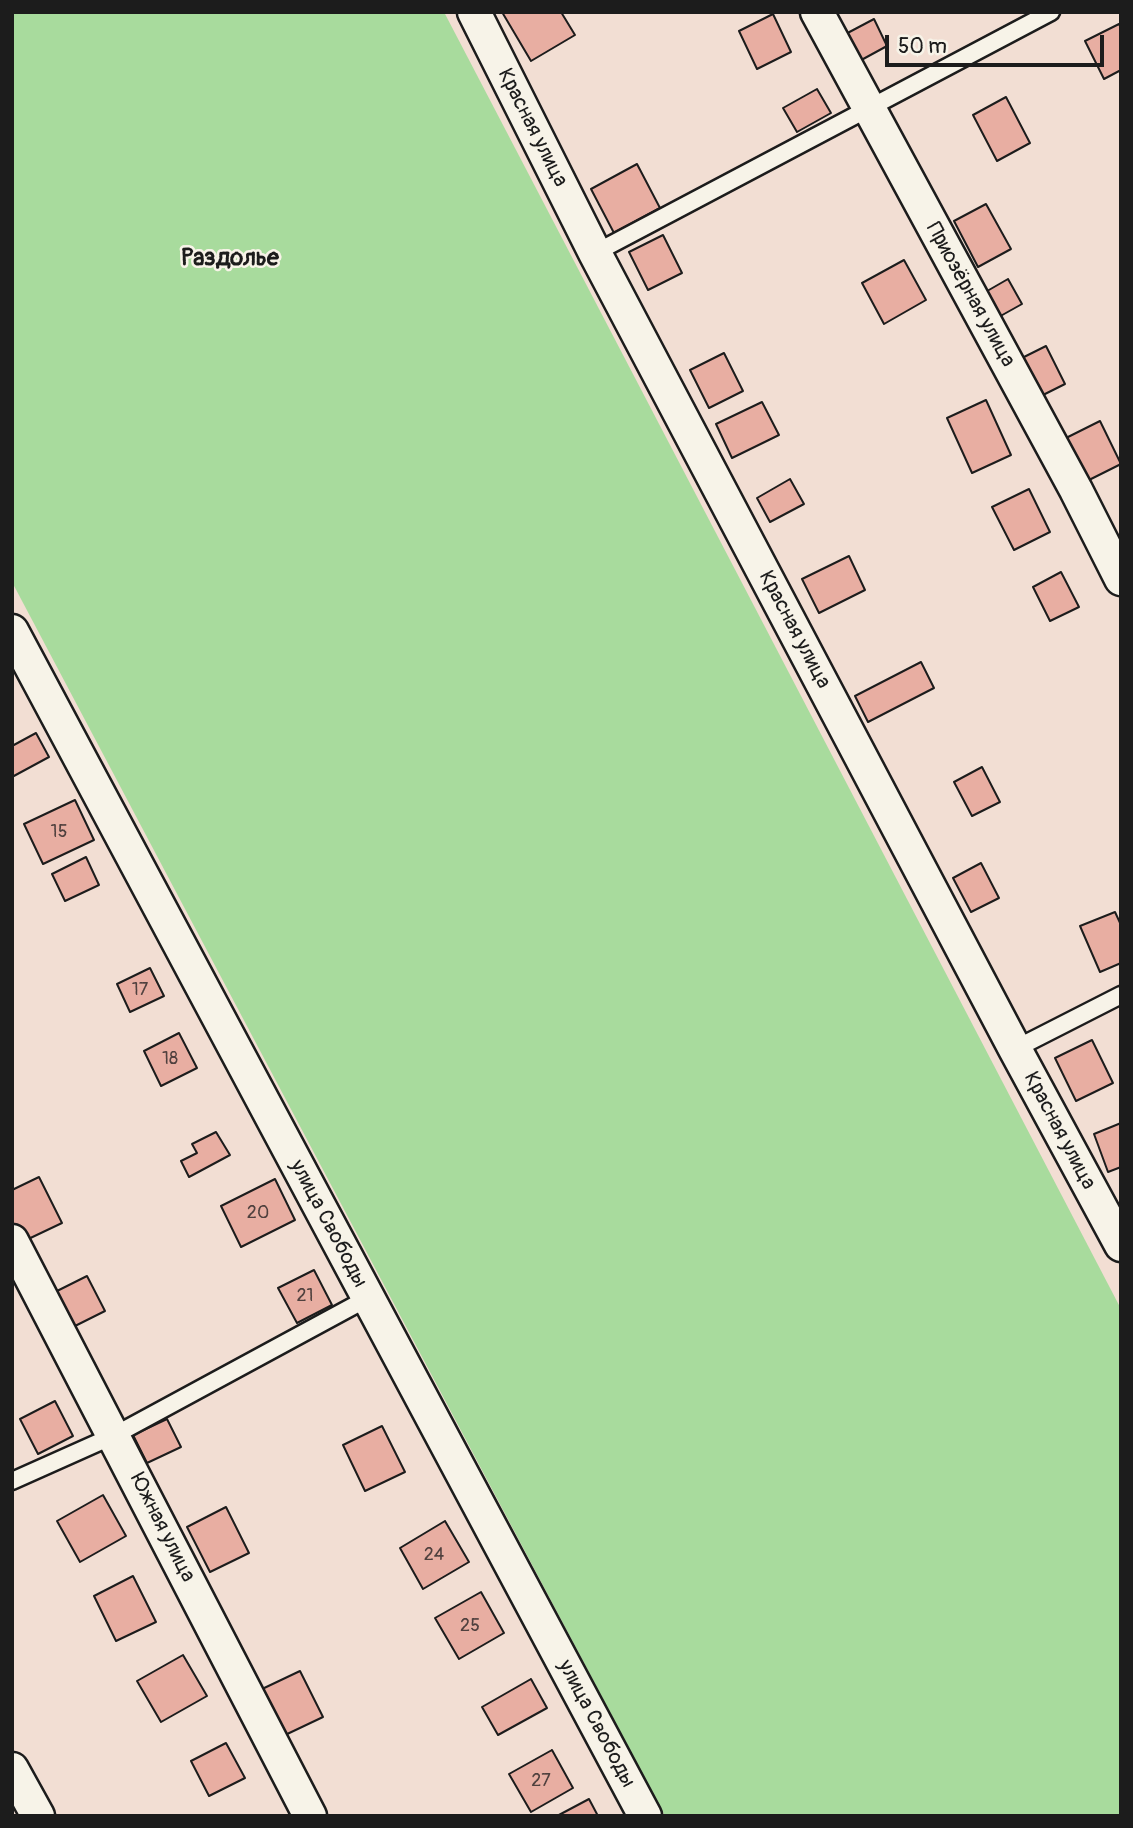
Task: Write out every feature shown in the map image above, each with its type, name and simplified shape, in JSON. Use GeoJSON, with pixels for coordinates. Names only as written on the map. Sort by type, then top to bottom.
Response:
{"type":"FeatureCollection","features":[{"type":"Feature","properties":{"kind":"street","name":"Красная улица"},"geometry":{"type":"LineString","coordinates":[[474,12],[595,253],[1121,1245]]}},
{"type":"Feature","properties":{"kind":"street","name":"Приозёрная улица"},"geometry":{"type":"LineString","coordinates":[[817,12],[1076,490],[1121,579]]}},
{"type":"Feature","properties":{"kind":"street","name":"улица Свободы"},"geometry":{"type":"LineString","coordinates":[[12,631],[645,1816]]}},
{"type":"Feature","properties":{"kind":"street","name":"Южная улица"},"geometry":{"type":"LineString","coordinates":[[12,1241],[115,1435],[310,1816]]}},
{"type":"Feature","properties":{"kind":"street"},"geometry":{"type":"LineString","coordinates":[[12,1769],[38,1816]]}},
{"type":"Feature","properties":{"kind":"lane"},"geometry":{"type":"LineString","coordinates":[[595,253],[1051,12]]}},
{"type":"Feature","properties":{"kind":"lane"},"geometry":{"type":"LineString","coordinates":[[1015,1049],[1121,995]]}},
{"type":"Feature","properties":{"kind":"lane"},"geometry":{"type":"LineString","coordinates":[[12,1481],[115,1435],[368,1298]]}},
{"type":"Feature","properties":{"kind":"green space"},"geometry":{"type":"Polygon","coordinates":[[[12,12],[444,12],[1121,1309],[1121,1816],[665,1816],[12,582],[12,12]]]}},
{"type":"Feature","properties":{"kind":"building"},"geometry":{"type":"Polygon","coordinates":[[[502,12],[561,12],[575,35],[531,61],[502,12]]]}},
{"type":"Feature","properties":{"kind":"building"},"geometry":{"type":"Polygon","coordinates":[[[773,14],[791,52],[757,69],[739,31],[773,14]]]}},
{"type":"Feature","properties":{"kind":"building"},"geometry":{"type":"Polygon","coordinates":[[[874,19],[887,46],[854,64],[840,37],[874,19]]]}},
{"type":"Feature","properties":{"kind":"building"},"geometry":{"type":"Polygon","coordinates":[[[1119,24],[1121,70],[1104,79],[1085,41],[1119,24]]]}},
{"type":"Feature","properties":{"kind":"building"},"geometry":{"type":"Polygon","coordinates":[[[817,89],[831,113],[797,132],[783,108],[817,89]]]}},
{"type":"Feature","properties":{"kind":"building"},"geometry":{"type":"Polygon","coordinates":[[[1006,97],[1030,143],[997,161],[973,115],[1006,97]]]}},
{"type":"Feature","properties":{"kind":"building"},"geometry":{"type":"Polygon","coordinates":[[[637,164],[660,208],[614,233],[591,189],[637,164]]]}},
{"type":"Feature","properties":{"kind":"building"},"geometry":{"type":"Polygon","coordinates":[[[986,204],[1011,249],[978,267],[954,221],[986,204]]]}},
{"type":"Feature","properties":{"kind":"building"},"geometry":{"type":"Polygon","coordinates":[[[663,235],[682,273],[648,290],[629,252],[663,235]]]}},
{"type":"Feature","properties":{"kind":"building"},"geometry":{"type":"Polygon","coordinates":[[[904,260],[926,300],[884,324],[862,283],[904,260]]]}},
{"type":"Feature","properties":{"kind":"building"},"geometry":{"type":"Polygon","coordinates":[[[1008,279],[1022,304],[988,323],[975,298],[1008,279]]]}},
{"type":"Feature","properties":{"kind":"building"},"geometry":{"type":"Polygon","coordinates":[[[1046,346],[1065,384],[1031,401],[1012,363],[1046,346]]]}},
{"type":"Feature","properties":{"kind":"building"},"geometry":{"type":"Polygon","coordinates":[[[724,353],[743,391],[709,408],[690,370],[724,353]]]}},
{"type":"Feature","properties":{"kind":"building"},"geometry":{"type":"Polygon","coordinates":[[[986,400],[1011,455],[972,473],[947,418],[986,400]]]}},
{"type":"Feature","properties":{"kind":"building"},"geometry":{"type":"Polygon","coordinates":[[[762,402],[779,435],[732,458],[716,424],[762,402]]]}},
{"type":"Feature","properties":{"kind":"building"},"geometry":{"type":"Polygon","coordinates":[[[1100,421],[1121,464],[1085,482],[1064,439],[1100,421]]]}},
{"type":"Feature","properties":{"kind":"building"},"geometry":{"type":"Polygon","coordinates":[[[790,479],[804,504],[770,522],[757,498],[790,479]]]}},
{"type":"Feature","properties":{"kind":"building"},"geometry":{"type":"Polygon","coordinates":[[[1029,489],[1050,532],[1014,550],[992,507],[1029,489]]]}},
{"type":"Feature","properties":{"kind":"building"},"geometry":{"type":"Polygon","coordinates":[[[849,556],[865,590],[819,613],[802,579],[849,556]]]}},
{"type":"Feature","properties":{"kind":"building"},"geometry":{"type":"Polygon","coordinates":[[[1061,572],[1079,607],[1050,621],[1033,587],[1061,572]]]}},
{"type":"Feature","properties":{"kind":"building"},"geometry":{"type":"Polygon","coordinates":[[[921,662],[934,688],[868,722],[855,696],[921,662]]]}},
{"type":"Feature","properties":{"kind":"building"},"geometry":{"type":"Polygon","coordinates":[[[36,733],[49,757],[12,777],[12,746],[36,733]]]}},
{"type":"Feature","properties":{"kind":"building"},"geometry":{"type":"Polygon","coordinates":[[[982,767],[1000,802],[972,816],[954,782],[982,767]]]}},
{"type":"Feature","properties":{"kind":"building"},"geometry":{"type":"Polygon","coordinates":[[[75,800],[94,840],[43,864],[24,824],[75,800]]]}},
{"type":"Feature","properties":{"kind":"building"},"geometry":{"type":"Polygon","coordinates":[[[86,857],[99,885],[65,901],[52,874],[86,857]]]}},
{"type":"Feature","properties":{"kind":"building"},"geometry":{"type":"Polygon","coordinates":[[[981,863],[999,898],[971,912],[953,878],[981,863]]]}},
{"type":"Feature","properties":{"kind":"building"},"geometry":{"type":"Polygon","coordinates":[[[1115,912],[1121,925],[1121,963],[1100,972],[1080,926],[1115,912]]]}},
{"type":"Feature","properties":{"kind":"building"},"geometry":{"type":"Polygon","coordinates":[[[150,968],[164,996],[130,1012],[117,984],[150,968]]]}},
{"type":"Feature","properties":{"kind":"building"},"geometry":{"type":"Polygon","coordinates":[[[179,1033],[197,1068],[161,1086],[144,1051],[179,1033]]]}},
{"type":"Feature","properties":{"kind":"building"},"geometry":{"type":"Polygon","coordinates":[[[1092,1040],[1113,1083],[1076,1101],[1055,1058],[1092,1040]]]}},
{"type":"Feature","properties":{"kind":"building"},"geometry":{"type":"Polygon","coordinates":[[[1121,1123],[1121,1167],[1108,1172],[1094,1134],[1121,1123]]]}},
{"type":"Feature","properties":{"kind":"building"},"geometry":{"type":"Polygon","coordinates":[[[216,1132],[230,1155],[189,1177],[181,1161],[197,1153],[192,1144],[216,1132]]]}},
{"type":"Feature","properties":{"kind":"building"},"geometry":{"type":"Polygon","coordinates":[[[39,1177],[62,1223],[22,1242],[12,1222],[12,1190],[39,1177]]]}},
{"type":"Feature","properties":{"kind":"building"},"geometry":{"type":"Polygon","coordinates":[[[275,1179],[295,1220],[241,1247],[221,1206],[275,1179]]]}},
{"type":"Feature","properties":{"kind":"building"},"geometry":{"type":"Polygon","coordinates":[[[314,1270],[332,1305],[297,1323],[278,1288],[314,1270]]]}},
{"type":"Feature","properties":{"kind":"building"},"geometry":{"type":"Polygon","coordinates":[[[87,1276],[105,1311],[69,1329],[51,1294],[87,1276]]]}},
{"type":"Feature","properties":{"kind":"building"},"geometry":{"type":"Polygon","coordinates":[[[55,1401],[73,1436],[38,1454],[20,1419],[55,1401]]]}},
{"type":"Feature","properties":{"kind":"building"},"geometry":{"type":"Polygon","coordinates":[[[167,1419],[181,1447],[147,1463],[133,1435],[167,1419]]]}},
{"type":"Feature","properties":{"kind":"building"},"geometry":{"type":"Polygon","coordinates":[[[382,1426],[405,1472],[365,1491],[343,1445],[382,1426]]]}},
{"type":"Feature","properties":{"kind":"building"},"geometry":{"type":"Polygon","coordinates":[[[103,1495],[126,1536],[80,1562],[57,1521],[103,1495]]]}},
{"type":"Feature","properties":{"kind":"building"},"geometry":{"type":"Polygon","coordinates":[[[226,1507],[249,1553],[210,1572],[187,1527],[226,1507]]]}},
{"type":"Feature","properties":{"kind":"building"},"geometry":{"type":"Polygon","coordinates":[[[445,1521],[469,1562],[423,1589],[400,1548],[445,1521]]]}},
{"type":"Feature","properties":{"kind":"building"},"geometry":{"type":"Polygon","coordinates":[[[133,1576],[156,1622],[116,1641],[94,1596],[133,1576]]]}},
{"type":"Feature","properties":{"kind":"building"},"geometry":{"type":"Polygon","coordinates":[[[481,1592],[504,1633],[459,1659],[435,1618],[481,1592]]]}},
{"type":"Feature","properties":{"kind":"building"},"geometry":{"type":"Polygon","coordinates":[[[183,1655],[207,1696],[161,1722],[137,1681],[183,1655]]]}},
{"type":"Feature","properties":{"kind":"building"},"geometry":{"type":"Polygon","coordinates":[[[300,1671],[323,1717],[283,1736],[260,1690],[300,1671]]]}},
{"type":"Feature","properties":{"kind":"building"},"geometry":{"type":"Polygon","coordinates":[[[531,1679],[547,1708],[498,1735],[482,1707],[531,1679]]]}},
{"type":"Feature","properties":{"kind":"building"},"geometry":{"type":"Polygon","coordinates":[[[226,1743],[245,1778],[209,1796],[191,1761],[226,1743]]]}},
{"type":"Feature","properties":{"kind":"building"},"geometry":{"type":"Polygon","coordinates":[[[552,1750],[573,1788],[531,1812],[509,1774],[552,1750]]]}},
{"type":"Feature","properties":{"kind":"building"},"geometry":{"type":"Polygon","coordinates":[[[589,1799],[598,1816],[557,1816],[589,1799]]]}},
{"type":"Feature","properties":{"kind":"district","name":"Раздолье"},"geometry":{"type":"Point","coordinates":[230,259]}}]}
